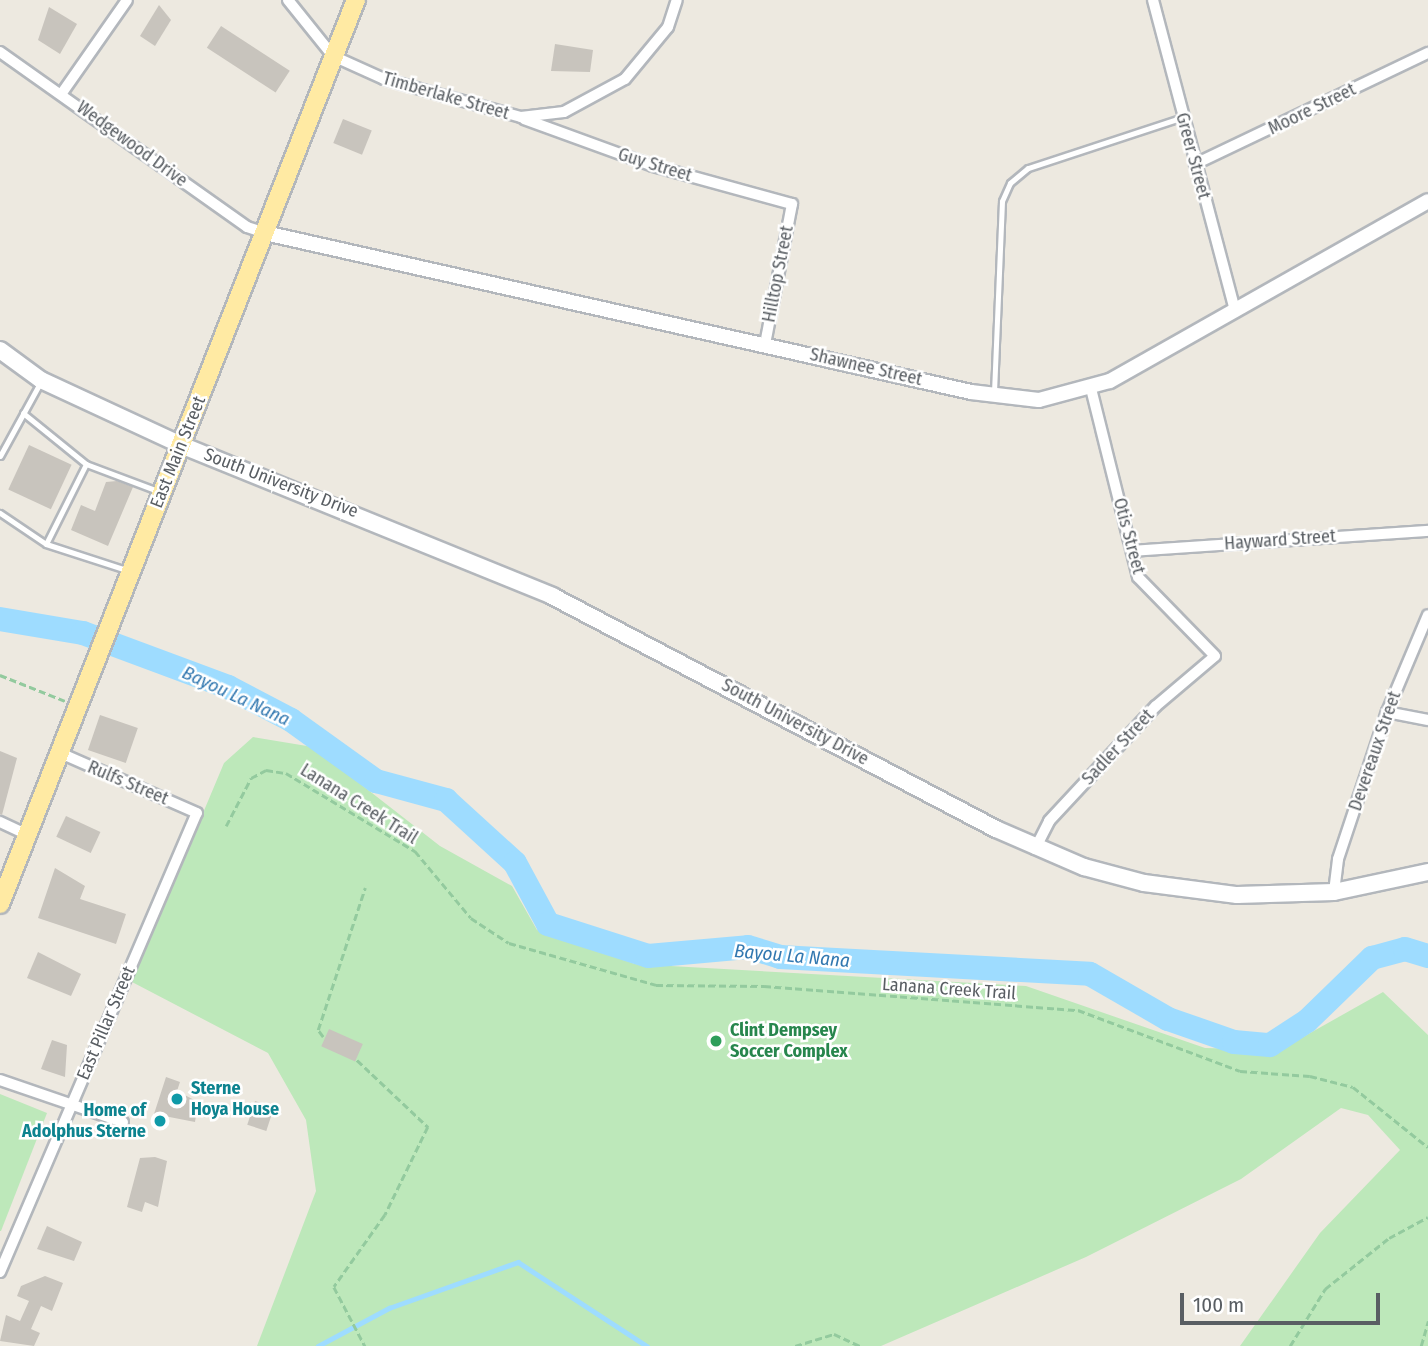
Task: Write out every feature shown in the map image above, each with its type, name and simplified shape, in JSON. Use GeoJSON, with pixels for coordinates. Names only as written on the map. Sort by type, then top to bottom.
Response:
{"type":"FeatureCollection","features":[{"type":"Feature","properties":{"kind":"main road","name":"East Main Street"},"geometry":{"type":"LineString","coordinates":[[0,904],[356,0]]}},
{"type":"Feature","properties":{"kind":"main road","name":"South University Drive"},"geometry":{"type":"LineString","coordinates":[[0,350],[41,380],[181,445],[552,596],[1035,849],[1144,883],[1197,892],[1334,892],[1428,872]]}},
{"type":"Feature","properties":{"kind":"street"},"geometry":{"type":"LineString","coordinates":[[62,93],[127,0]]}},
{"type":"Feature","properties":{"kind":"street"},"geometry":{"type":"LineString","coordinates":[[288,0],[333,56]]}},
{"type":"Feature","properties":{"kind":"street","name":"Timberlake Street"},"geometry":{"type":"LineString","coordinates":[[333,56],[384,79],[521,117],[564,112],[625,79],[668,27],[677,0]]}},
{"type":"Feature","properties":{"kind":"street","name":"Greer Street"},"geometry":{"type":"LineString","coordinates":[[1153,0],[1235,311]]}},
{"type":"Feature","properties":{"kind":"street","name":"Wedgewood Drive"},"geometry":{"type":"LineString","coordinates":[[0,52],[62,93],[247,227],[265,233]]}},
{"type":"Feature","properties":{"kind":"street","name":"Moore Street"},"geometry":{"type":"LineString","coordinates":[[1195,164],[1428,53]]}},
{"type":"Feature","properties":{"kind":"street","name":"Guy Street"},"geometry":{"type":"LineString","coordinates":[[521,117],[653,166],[792,204]]}},
{"type":"Feature","properties":{"kind":"street","name":"Shawnee Street"},"geometry":{"type":"LineString","coordinates":[[265,233],[994,395],[1039,400],[1091,389],[1428,201]]}},
{"type":"Feature","properties":{"kind":"street","name":"Hilltop Street"},"geometry":{"type":"LineString","coordinates":[[765,344],[792,204]]}},
{"type":"Feature","properties":{"kind":"street","name":"Otis Street"},"geometry":{"type":"LineString","coordinates":[[1091,389],[1132,551],[1149,592],[1215,656]]}},
{"type":"Feature","properties":{"kind":"street","name":"Hayward Street"},"geometry":{"type":"LineString","coordinates":[[1132,551],[1428,531]]}},
{"type":"Feature","properties":{"kind":"street","name":"Devereaux Street"},"geometry":{"type":"LineString","coordinates":[[1334,892],[1338,859],[1387,712],[1428,615]]}},
{"type":"Feature","properties":{"kind":"street","name":"Sadler Street"},"geometry":{"type":"LineString","coordinates":[[1035,849],[1049,821],[1156,706],[1215,656]]}},
{"type":"Feature","properties":{"kind":"street"},"geometry":{"type":"LineString","coordinates":[[1387,712],[1428,720]]}},
{"type":"Feature","properties":{"kind":"street","name":"Rulfs Street"},"geometry":{"type":"LineString","coordinates":[[60,753],[197,813]]}},
{"type":"Feature","properties":{"kind":"street","name":"East Pillar Street"},"geometry":{"type":"LineString","coordinates":[[0,1272],[197,813]]}},
{"type":"Feature","properties":{"kind":"street"},"geometry":{"type":"LineString","coordinates":[[0,822],[28,835]]}},
{"type":"Feature","properties":{"kind":"street"},"geometry":{"type":"LineString","coordinates":[[0,1080],[123,1122]]}},
{"type":"Feature","properties":{"kind":"lane"},"geometry":{"type":"LineString","coordinates":[[994,395],[1002,201],[1010,183],[1028,168],[1183,117]]}},
{"type":"Feature","properties":{"kind":"lane"},"geometry":{"type":"LineString","coordinates":[[0,456],[41,380]]}},
{"type":"Feature","properties":{"kind":"lane"},"geometry":{"type":"LineString","coordinates":[[23,413],[86,464],[162,493]]}},
{"type":"Feature","properties":{"kind":"lane"},"geometry":{"type":"LineString","coordinates":[[46,544],[86,464]]}},
{"type":"Feature","properties":{"kind":"lane"},"geometry":{"type":"LineString","coordinates":[[0,513],[46,544],[129,578]]}},
{"type":"Feature","properties":{"kind":"path"},"geometry":{"type":"LineString","coordinates":[[0,675],[80,702]]}},
{"type":"Feature","properties":{"kind":"path","name":"Lanana Creek Trail"},"geometry":{"type":"LineString","coordinates":[[226,826],[251,778],[266,770],[286,773],[415,851],[471,918],[509,943],[656,985],[764,986],[1078,1010],[1240,1072],[1310,1076],[1353,1087],[1408,1126],[1428,1147]]}},
{"type":"Feature","properties":{"kind":"path"},"geometry":{"type":"LineString","coordinates":[[323,1037],[318,1030],[365,888]]}},
{"type":"Feature","properties":{"kind":"path"},"geometry":{"type":"LineString","coordinates":[[357,1060],[428,1127],[385,1214],[334,1287],[365,1346]]}},
{"type":"Feature","properties":{"kind":"path"},"geometry":{"type":"LineString","coordinates":[[1290,1346],[1325,1289],[1389,1238],[1428,1217]]}},
{"type":"Feature","properties":{"kind":"path"},"geometry":{"type":"LineString","coordinates":[[1421,1346],[1428,1321]]}},
{"type":"Feature","properties":{"kind":"path"},"geometry":{"type":"LineString","coordinates":[[795,1346],[834,1334],[860,1346]]}},
{"type":"Feature","properties":{"kind":"green space","name":"Clint Dempsey Soccer Complex"},"geometry":{"type":"Polygon","coordinates":[[[253,737],[313,747],[440,846],[512,886],[537,930],[635,964],[1026,986],[1205,1048],[1280,1050],[1383,992],[1428,1035],[1428,1346],[1240,1346],[1320,1233],[1400,1150],[1368,1115],[1341,1108],[1241,1179],[1086,1257],[881,1346],[257,1346],[316,1191],[306,1120],[268,1053],[132,982],[224,763],[253,737]]]}},
{"type":"Feature","properties":{"kind":"green space"},"geometry":{"type":"Polygon","coordinates":[[[0,1094],[47,1113],[1,1231],[0,1231],[0,1094]]]}},
{"type":"Feature","properties":{"kind":"building"},"geometry":{"type":"Polygon","coordinates":[[[159,5],[171,20],[155,46],[140,36],[159,5]]]}},
{"type":"Feature","properties":{"kind":"building"},"geometry":{"type":"Polygon","coordinates":[[[49,7],[77,24],[60,54],[38,40],[49,7]]]}},
{"type":"Feature","properties":{"kind":"building"},"geometry":{"type":"Polygon","coordinates":[[[221,26],[290,71],[276,92],[207,48],[221,26]]]}},
{"type":"Feature","properties":{"kind":"building"},"geometry":{"type":"Polygon","coordinates":[[[555,44],[593,50],[590,72],[551,71],[555,44]]]}},
{"type":"Feature","properties":{"kind":"building"},"geometry":{"type":"Polygon","coordinates":[[[343,119],[372,131],[362,155],[333,143],[343,119]]]}},
{"type":"Feature","properties":{"kind":"building"},"geometry":{"type":"Polygon","coordinates":[[[29,445],[72,465],[51,509],[8,489],[29,445]]]}},
{"type":"Feature","properties":{"kind":"building"},"geometry":{"type":"Polygon","coordinates":[[[117,481],[133,487],[108,546],[71,530],[81,505],[95,511],[106,482],[117,481]]]}},
{"type":"Feature","properties":{"kind":"building"},"geometry":{"type":"Polygon","coordinates":[[[100,715],[138,728],[126,763],[88,750],[100,715]]]}},
{"type":"Feature","properties":{"kind":"building"},"geometry":{"type":"Polygon","coordinates":[[[0,751],[17,758],[2,815],[0,814],[0,751]]]}},
{"type":"Feature","properties":{"kind":"building"},"geometry":{"type":"Polygon","coordinates":[[[66,816],[100,832],[91,853],[56,837],[66,816]]]}},
{"type":"Feature","properties":{"kind":"building"},"geometry":{"type":"Polygon","coordinates":[[[55,868],[85,886],[80,899],[126,914],[116,944],[38,918],[55,868]]]}},
{"type":"Feature","properties":{"kind":"building"},"geometry":{"type":"Polygon","coordinates":[[[38,952],[81,974],[71,996],[27,978],[38,952]]]}},
{"type":"Feature","properties":{"kind":"building"},"geometry":{"type":"Polygon","coordinates":[[[329,1029],[363,1044],[355,1061],[321,1046],[329,1029]]]}},
{"type":"Feature","properties":{"kind":"building"},"geometry":{"type":"Polygon","coordinates":[[[52,1040],[67,1045],[65,1077],[41,1069],[52,1040]]]}},
{"type":"Feature","properties":{"kind":"building","name":"Sterne Hoya House"},"geometry":{"type":"Polygon","coordinates":[[[166,1077],[180,1082],[177,1091],[198,1102],[195,1122],[154,1114],[166,1077]]]}},
{"type":"Feature","properties":{"kind":"building"},"geometry":{"type":"Polygon","coordinates":[[[255,1101],[274,1107],[266,1131],[247,1125],[255,1101]]]}},
{"type":"Feature","properties":{"kind":"building"},"geometry":{"type":"Polygon","coordinates":[[[155,1157],[167,1161],[158,1207],[145,1202],[142,1212],[127,1207],[140,1158],[155,1157]]]}},
{"type":"Feature","properties":{"kind":"building"},"geometry":{"type":"Polygon","coordinates":[[[47,1226],[82,1242],[74,1261],[37,1249],[47,1226]]]}},
{"type":"Feature","properties":{"kind":"building"},"geometry":{"type":"Polygon","coordinates":[[[45,1276],[63,1283],[52,1311],[41,1306],[31,1329],[40,1333],[34,1346],[0,1341],[6,1315],[20,1321],[29,1301],[17,1296],[21,1286],[45,1276]]]}},
{"type":"Feature","properties":{"kind":"waterway","name":"Bayou La Nana"},"geometry":{"type":"LineString","coordinates":[[0,619],[83,633],[228,687],[291,720],[376,781],[446,800],[515,863],[548,924],[648,956],[748,947],[780,957],[1090,974],[1168,1019],[1234,1042],[1270,1045],[1307,1021],[1372,958],[1405,949],[1428,956]]}},
{"type":"Feature","properties":{"kind":"waterway"},"geometry":{"type":"LineString","coordinates":[[318,1346],[389,1308],[518,1262],[647,1346]]}},
{"type":"Feature","properties":{"kind":"place","name":"Clint Dempsey Soccer Complex"},"geometry":{"type":"Point","coordinates":[716,1041]}},
{"type":"Feature","properties":{"kind":"place","name":"Sterne Hoya House"},"geometry":{"type":"Point","coordinates":[177,1099]}},
{"type":"Feature","properties":{"kind":"place","name":"Home of Adolphus Sterne"},"geometry":{"type":"Point","coordinates":[160,1121]}}]}
